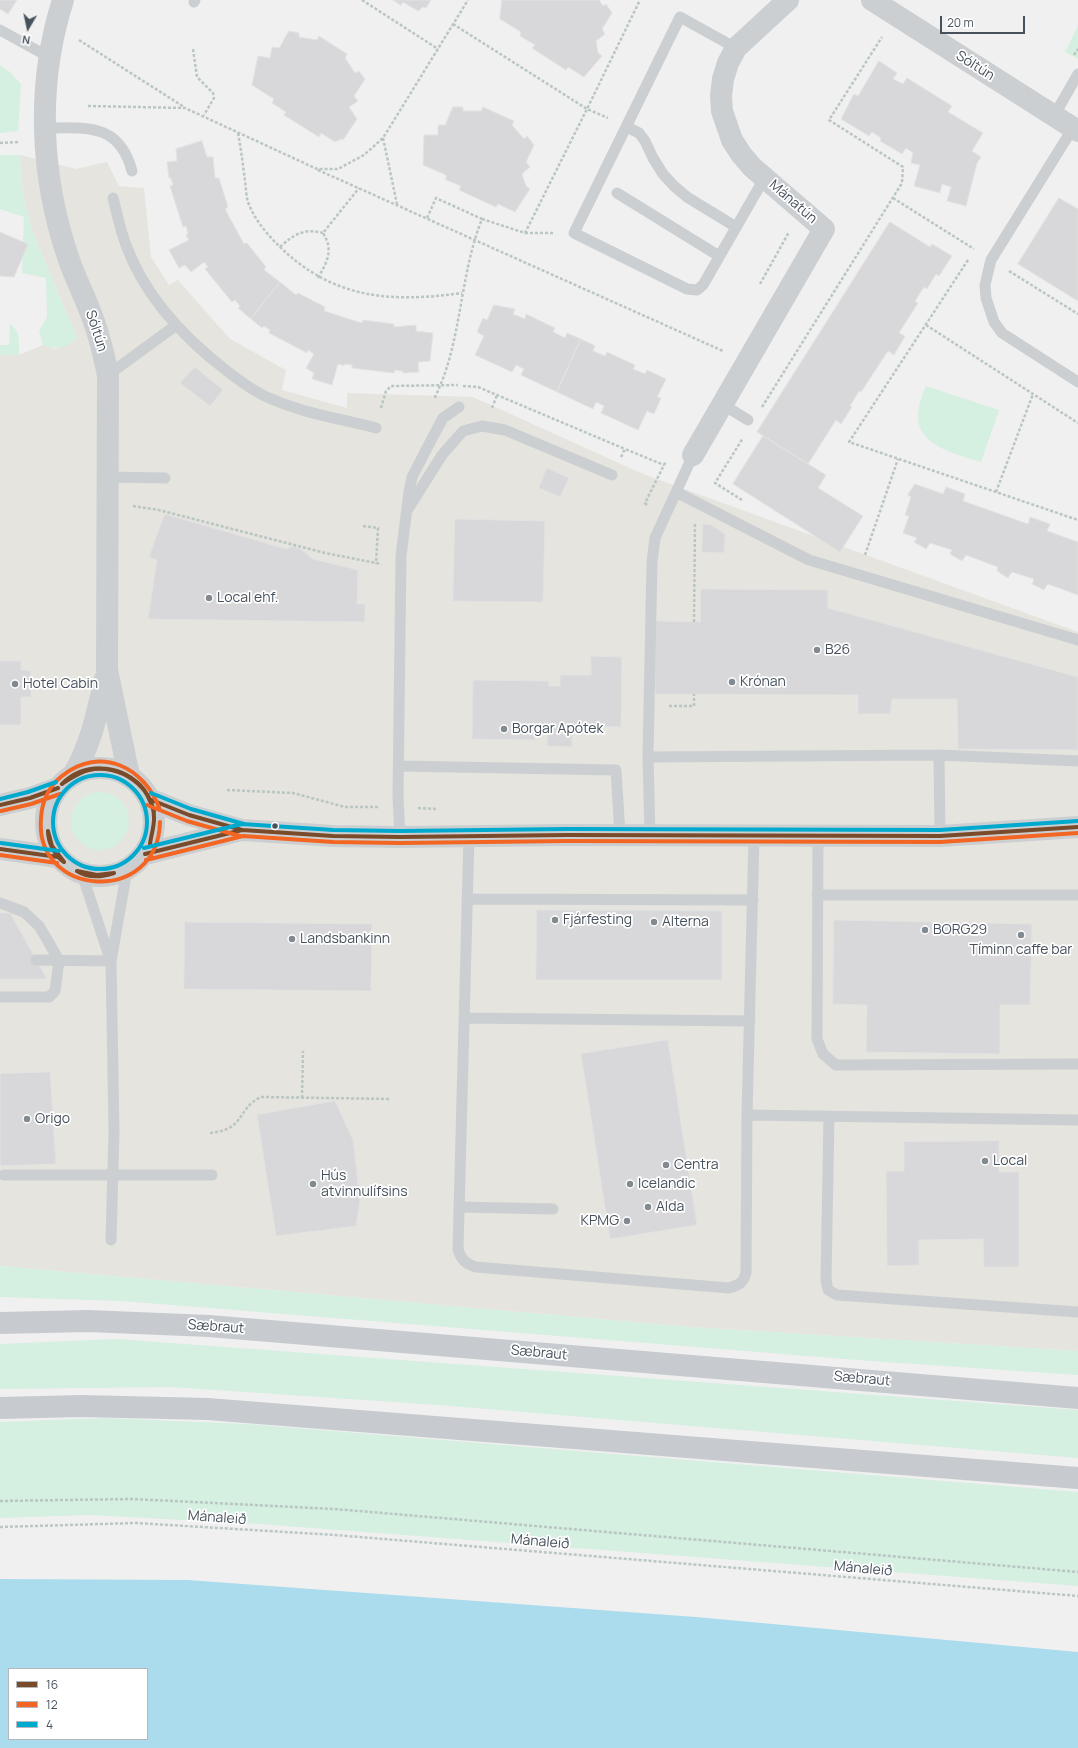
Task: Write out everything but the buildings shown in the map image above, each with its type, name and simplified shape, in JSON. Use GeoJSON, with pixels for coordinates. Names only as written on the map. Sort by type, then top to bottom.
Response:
{"type":"FeatureCollection","features":[{"type":"Feature","properties":{"kind":"main road","name":"Sæbraut"},"geometry":{"type":"LineString","coordinates":[[0,1324],[88,1321],[209,1326],[1078,1398]]}},
{"type":"Feature","properties":{"kind":"main road"},"geometry":{"type":"LineString","coordinates":[[0,1408],[81,1406],[208,1409],[1078,1478]]}},
{"type":"Feature","properties":{"kind":"street","name":"Sóltún"},"geometry":{"type":"LineString","coordinates":[[63,0],[49,57],[44,128],[50,188],[56,218],[69,260],[94,321],[108,375],[107,670],[129,776]]}},
{"type":"Feature","properties":{"kind":"street","name":"Mánatún"},"geometry":{"type":"LineString","coordinates":[[693,455],[824,228],[741,154],[732,140],[726,125],[721,96],[723,79],[736,48],[788,0]]}},
{"type":"Feature","properties":{"kind":"street","name":"Sóltún"},"geometry":{"type":"LineString","coordinates":[[872,0],[1075,130]]}},
{"type":"Feature","properties":{"kind":"street","name":"Sóltún"},"geometry":{"type":"LineString","coordinates":[[65,782],[84,757],[91,738],[107,670]]}},
{"type":"Feature","properties":{"kind":"street"},"geometry":{"type":"LineString","coordinates":[[0,804],[30,798],[65,782],[86,770],[101,768],[116,770],[129,776],[141,786],[149,799],[154,812],[154,827],[151,841],[145,854],[126,870],[112,875],[97,877],[82,874],[69,867],[58,857],[48,841],[45,823],[48,804],[65,782]]}},
{"type":"Feature","properties":{"kind":"street"},"geometry":{"type":"LineString","coordinates":[[149,799],[189,814],[242,830],[333,836],[940,836],[1078,827]]}},
{"type":"Feature","properties":{"kind":"street"},"geometry":{"type":"LineString","coordinates":[[145,854],[242,830]]}},
{"type":"Feature","properties":{"kind":"street"},"geometry":{"type":"LineString","coordinates":[[0,849],[58,857]]}},
{"type":"Feature","properties":{"kind":"lane"},"geometry":{"type":"LineString","coordinates":[[736,48],[680,17],[628,127],[574,233],[687,289],[697,290],[703,285],[765,177]]}},
{"type":"Feature","properties":{"kind":"lane"},"geometry":{"type":"LineString","coordinates":[[0,30],[49,57]]}},
{"type":"Feature","properties":{"kind":"lane"},"geometry":{"type":"LineString","coordinates":[[1054,116],[1078,74]]}},
{"type":"Feature","properties":{"kind":"lane"},"geometry":{"type":"LineString","coordinates":[[628,127],[639,133],[663,174],[674,186],[687,197],[736,227]]}},
{"type":"Feature","properties":{"kind":"lane"},"geometry":{"type":"LineString","coordinates":[[44,128],[92,129],[113,136],[125,150],[132,171]]}},
{"type":"Feature","properties":{"kind":"lane"},"geometry":{"type":"LineString","coordinates":[[1075,130],[991,260],[985,285],[986,298],[994,322],[1002,332],[1078,382]]}},
{"type":"Feature","properties":{"kind":"lane"},"geometry":{"type":"LineString","coordinates":[[617,193],[719,256]]}},
{"type":"Feature","properties":{"kind":"lane"},"geometry":{"type":"LineString","coordinates":[[113,198],[129,252],[139,272],[175,326],[208,356],[242,382],[273,400],[322,416],[376,428]]}},
{"type":"Feature","properties":{"kind":"lane"},"geometry":{"type":"LineString","coordinates":[[108,375],[175,326]]}},
{"type":"Feature","properties":{"kind":"lane"},"geometry":{"type":"LineString","coordinates":[[722,404],[748,420]]}},
{"type":"Feature","properties":{"kind":"lane"},"geometry":{"type":"LineString","coordinates":[[400,837],[399,766],[401,556],[407,509],[412,477],[429,443],[443,418],[459,407]]}},
{"type":"Feature","properties":{"kind":"lane"},"geometry":{"type":"LineString","coordinates":[[407,509],[442,455],[463,431],[482,426],[505,430],[612,475]]}},
{"type":"Feature","properties":{"kind":"lane"},"geometry":{"type":"LineString","coordinates":[[650,836],[648,757],[652,562],[655,538],[693,455]]}},
{"type":"Feature","properties":{"kind":"lane"},"geometry":{"type":"LineString","coordinates":[[108,477],[165,478]]}},
{"type":"Feature","properties":{"kind":"lane"},"geometry":{"type":"LineString","coordinates":[[676,492],[809,560],[1078,640]]}},
{"type":"Feature","properties":{"kind":"lane"},"geometry":{"type":"LineString","coordinates":[[648,757],[939,755],[1078,761]]}},
{"type":"Feature","properties":{"kind":"lane"},"geometry":{"type":"LineString","coordinates":[[939,755],[940,836]]}},
{"type":"Feature","properties":{"kind":"lane"},"geometry":{"type":"LineString","coordinates":[[399,766],[616,770],[620,835]]}},
{"type":"Feature","properties":{"kind":"lane"},"geometry":{"type":"LineString","coordinates":[[469,836],[458,1250],[460,1257],[466,1264],[476,1267],[729,1288],[739,1285],[744,1281],[746,1273],[747,1115],[754,836]]}},
{"type":"Feature","properties":{"kind":"lane"},"geometry":{"type":"LineString","coordinates":[[818,836],[817,1039],[823,1054],[836,1064],[1078,1064]]}},
{"type":"Feature","properties":{"kind":"lane"},"geometry":{"type":"LineString","coordinates":[[111,1240],[114,1132],[111,961],[126,870]]}},
{"type":"Feature","properties":{"kind":"lane"},"geometry":{"type":"LineString","coordinates":[[82,874],[111,961]]}},
{"type":"Feature","properties":{"kind":"lane"},"geometry":{"type":"LineString","coordinates":[[817,895],[1078,894]]}},
{"type":"Feature","properties":{"kind":"lane"},"geometry":{"type":"LineString","coordinates":[[467,899],[753,900]]}},
{"type":"Feature","properties":{"kind":"lane"},"geometry":{"type":"LineString","coordinates":[[0,903],[24,912],[39,926],[58,960],[55,991],[49,997],[0,998]]}},
{"type":"Feature","properties":{"kind":"lane"},"geometry":{"type":"LineString","coordinates":[[36,960],[111,961]]}},
{"type":"Feature","properties":{"kind":"lane"},"geometry":{"type":"LineString","coordinates":[[464,1018],[750,1021]]}},
{"type":"Feature","properties":{"kind":"lane"},"geometry":{"type":"LineString","coordinates":[[747,1115],[1078,1120]]}},
{"type":"Feature","properties":{"kind":"lane"},"geometry":{"type":"LineString","coordinates":[[829,1116],[826,1280],[828,1290],[837,1295],[1078,1312]]}},
{"type":"Feature","properties":{"kind":"lane"},"geometry":{"type":"LineString","coordinates":[[4,1175],[212,1175]]}},
{"type":"Feature","properties":{"kind":"lane"},"geometry":{"type":"LineString","coordinates":[[459,1207],[553,1209]]}},
{"type":"Feature","properties":{"kind":"path"},"geometry":{"type":"LineString","coordinates":[[362,0],[438,49]]}},
{"type":"Feature","properties":{"kind":"path"},"geometry":{"type":"LineString","coordinates":[[317,169],[338,169],[364,155],[383,138],[468,0]]}},
{"type":"Feature","properties":{"kind":"path"},"geometry":{"type":"LineString","coordinates":[[525,233],[588,109],[640,0]]}},
{"type":"Feature","properties":{"kind":"path"},"geometry":{"type":"LineString","coordinates":[[761,410],[902,183],[903,166],[829,120],[896,16]]}},
{"type":"Feature","properties":{"kind":"path"},"geometry":{"type":"LineString","coordinates":[[453,24],[588,109],[628,127]]}},
{"type":"Feature","properties":{"kind":"path"},"geometry":{"type":"LineString","coordinates":[[56,25],[185,108],[359,188],[474,238],[723,351]]}},
{"type":"Feature","properties":{"kind":"path"},"geometry":{"type":"LineString","coordinates":[[193,49],[197,77],[213,93],[214,98],[204,116]]}},
{"type":"Feature","properties":{"kind":"path"},"geometry":{"type":"LineString","coordinates":[[83,106],[185,108]]}},
{"type":"Feature","properties":{"kind":"path"},"geometry":{"type":"LineString","coordinates":[[238,132],[248,202],[266,233],[294,261],[318,278],[351,290],[393,298],[435,297],[462,293]]}},
{"type":"Feature","properties":{"kind":"path"},"geometry":{"type":"LineString","coordinates":[[383,138],[397,205]]}},
{"type":"Feature","properties":{"kind":"path"},"geometry":{"type":"LineString","coordinates":[[323,233],[359,188]]}},
{"type":"Feature","properties":{"kind":"path"},"geometry":{"type":"LineString","coordinates":[[427,218],[436,198],[482,218],[525,233],[574,233]]}},
{"type":"Feature","properties":{"kind":"path"},"geometry":{"type":"LineString","coordinates":[[892,198],[975,250],[849,442],[1078,520]]}},
{"type":"Feature","properties":{"kind":"path"},"geometry":{"type":"LineString","coordinates":[[431,404],[441,385],[451,349],[474,238],[482,218]]}},
{"type":"Feature","properties":{"kind":"path"},"geometry":{"type":"LineString","coordinates":[[280,246],[298,233],[315,230],[323,233],[329,245],[330,252],[318,278]]}},
{"type":"Feature","properties":{"kind":"path"},"geometry":{"type":"LineString","coordinates":[[991,260],[1078,314]]}},
{"type":"Feature","properties":{"kind":"path"},"geometry":{"type":"LineString","coordinates":[[926,325],[1078,423]]}},
{"type":"Feature","properties":{"kind":"path"},"geometry":{"type":"LineString","coordinates":[[996,492],[1033,394]]}},
{"type":"Feature","properties":{"kind":"path"},"geometry":{"type":"LineString","coordinates":[[744,436],[715,483],[747,504]]}},
{"type":"Feature","properties":{"kind":"path"},"geometry":{"type":"LineString","coordinates":[[612,475],[624,448],[664,465]]}},
{"type":"Feature","properties":{"kind":"path"},"geometry":{"type":"LineString","coordinates":[[859,574],[898,459]]}},
{"type":"Feature","properties":{"kind":"path"},"geometry":{"type":"LineString","coordinates":[[694,622],[695,501]]}},
{"type":"Feature","properties":{"kind":"path"},"geometry":{"type":"LineString","coordinates":[[108,502],[159,510],[325,553],[376,564],[384,564]]}},
{"type":"Feature","properties":{"kind":"path"},"geometry":{"type":"LineString","coordinates":[[363,526],[378,528],[376,564]]}},
{"type":"Feature","properties":{"kind":"path"},"geometry":{"type":"LineString","coordinates":[[649,706],[694,706],[694,694]]}},
{"type":"Feature","properties":{"kind":"path"},"geometry":{"type":"LineString","coordinates":[[302,1098],[303,1051]]}},
{"type":"Feature","properties":{"kind":"path"},"geometry":{"type":"LineString","coordinates":[[210,1133],[223,1132],[232,1128],[246,1109],[255,1100],[261,1097],[391,1099]]}},
{"type":"Feature","properties":{"kind":"path","name":"Mánaleið"},"geometry":{"type":"LineString","coordinates":[[0,1501],[132,1499],[335,1508],[1078,1572]]}},
{"type":"Feature","properties":{"kind":"path","name":"Mánaleið"},"geometry":{"type":"LineString","coordinates":[[0,1527],[136,1523],[279,1532],[1078,1596]]}},
{"type":"Feature","properties":{"kind":"shaded area"},"geometry":{"type":"Polygon","coordinates":[[[20,155],[76,169],[107,162],[119,186],[144,188],[151,257],[169,285],[178,280],[230,339],[286,370],[282,390],[347,408],[347,393],[473,397],[643,474],[1078,632],[1078,1351],[690,1327],[0,1266],[0,355],[19,355],[43,345],[56,349],[77,338],[32,231],[23,196],[20,155]]]}},
{"type":"Feature","properties":{"kind":"green space"},"geometry":{"type":"Polygon","coordinates":[[[1078,26],[1078,59],[1065,52],[1078,26]]]}},
{"type":"Feature","properties":{"kind":"green space"},"geometry":{"type":"Polygon","coordinates":[[[0,65],[10,72],[21,84],[18,131],[0,133],[0,65]]]}},
{"type":"Feature","properties":{"kind":"green space"},"geometry":{"type":"Polygon","coordinates":[[[0,155],[20,155],[23,196],[32,231],[77,338],[62,348],[53,348],[43,345],[39,331],[47,317],[46,278],[22,273],[24,217],[0,209],[0,155]]]}},
{"type":"Feature","properties":{"kind":"green space"},"geometry":{"type":"Polygon","coordinates":[[[10,324],[14,327],[18,334],[19,355],[0,355],[0,345],[9,345],[10,324]]]}},
{"type":"Feature","properties":{"kind":"green space"},"geometry":{"type":"Polygon","coordinates":[[[926,386],[999,410],[981,462],[937,446],[928,439],[921,430],[918,420],[919,407],[926,386]]]}},
{"type":"Feature","properties":{"kind":"green space"},"geometry":{"type":"Polygon","coordinates":[[[100,792],[111,794],[124,805],[127,810],[129,821],[127,832],[116,845],[111,848],[100,850],[89,848],[76,837],[73,832],[71,821],[73,810],[84,797],[89,794],[100,792]]]}},
{"type":"Feature","properties":{"kind":"green space"},"geometry":{"type":"Polygon","coordinates":[[[0,1266],[690,1327],[1078,1351],[1078,1375],[870,1361],[122,1301],[0,1297],[0,1266]]]}},
{"type":"Feature","properties":{"kind":"green space"},"geometry":{"type":"Polygon","coordinates":[[[117,1339],[1078,1410],[1078,1458],[438,1405],[171,1387],[0,1389],[0,1344],[117,1339]]]}},
{"type":"Feature","properties":{"kind":"green space"},"geometry":{"type":"Polygon","coordinates":[[[104,1418],[247,1424],[1078,1492],[1078,1586],[259,1524],[90,1515],[0,1518],[0,1422],[104,1418]]]}},
{"type":"Feature","properties":{"kind":"water"},"geometry":{"type":"Polygon","coordinates":[[[0,1579],[188,1580],[696,1617],[1078,1652],[1078,1748],[0,1748],[0,1579]]]}},
{"type":"Feature","properties":{"kind":"transit line","name":"12"},"geometry":{"type":"LineString","coordinates":[[160,810],[153,795],[144,782],[132,772],[120,765],[106,762],[91,762],[77,767],[57,780],[49,790],[44,800],[41,818],[44,845],[56,864],[75,877],[97,882],[120,879],[140,868],[154,849],[160,822]]}},
{"type":"Feature","properties":{"kind":"transit line","name":"16"},"geometry":{"type":"LineString","coordinates":[[62,784],[70,777],[80,772],[90,769],[111,769],[131,778],[140,785],[148,797],[154,812]]}},
{"type":"Feature","properties":{"kind":"transit line","name":"16"},"geometry":{"type":"LineString","coordinates":[[62,784],[82,772],[100,769],[112,770],[133,780],[142,787],[153,807],[154,822],[150,844]]}},
{"type":"Feature","properties":{"kind":"transit line","name":"4"},"geometry":{"type":"LineString","coordinates":[[100,775],[118,778],[133,789],[144,804],[147,822],[144,840],[133,855],[118,866],[100,869],[82,866],[67,855],[56,840],[53,822],[56,804],[67,789],[82,778],[100,775]]}},
{"type":"Feature","properties":{"kind":"transit line","name":"4"},"geometry":{"type":"LineString","coordinates":[[0,799],[28,792],[56,782]]}},
{"type":"Feature","properties":{"kind":"transit line","name":"16"},"geometry":{"type":"LineString","coordinates":[[0,805],[30,798],[58,788]]}},
{"type":"Feature","properties":{"kind":"transit line","name":"4"},"geometry":{"type":"LineString","coordinates":[[151,793],[191,809],[244,824]]}},
{"type":"Feature","properties":{"kind":"transit line","name":"12"},"geometry":{"type":"LineString","coordinates":[[1,811],[31,804],[60,794]]}},
{"type":"Feature","properties":{"kind":"transit line","name":"16"},"geometry":{"type":"LineString","coordinates":[[149,799],[189,815],[242,830]]}},
{"type":"Feature","properties":{"kind":"transit line","name":"12"},"geometry":{"type":"LineString","coordinates":[[147,805],[187,821],[240,836]]}},
{"type":"Feature","properties":{"kind":"transit line","name":"4"},"geometry":{"type":"LineString","coordinates":[[144,848],[242,824],[333,830],[400,831],[567,829],[940,830],[1078,821]]}},
{"type":"Feature","properties":{"kind":"transit line","name":"16"},"geometry":{"type":"LineString","coordinates":[[145,854],[242,830],[333,836],[400,837],[567,835],[940,836],[1078,827]]}},
{"type":"Feature","properties":{"kind":"transit line","name":"16"},"geometry":{"type":"LineString","coordinates":[[48,831],[52,846],[64,862]]}},
{"type":"Feature","properties":{"kind":"transit line","name":"16"},"geometry":{"type":"LineString","coordinates":[[48,831],[52,848],[57,856],[64,862]]}},
{"type":"Feature","properties":{"kind":"transit line","name":"12"},"geometry":{"type":"LineString","coordinates":[[146,860],[243,836],[333,842],[400,843],[567,841],[940,842],[1078,833]]}},
{"type":"Feature","properties":{"kind":"transit line","name":"4"},"geometry":{"type":"LineString","coordinates":[[1,843],[59,851]]}},
{"type":"Feature","properties":{"kind":"transit line","name":"16"},"geometry":{"type":"LineString","coordinates":[[0,849],[58,857]]}},
{"type":"Feature","properties":{"kind":"transit line","name":"12"},"geometry":{"type":"LineString","coordinates":[[0,855],[57,863]]}},
{"type":"Feature","properties":{"kind":"transit line","name":"16"},"geometry":{"type":"LineString","coordinates":[[77,871],[97,875],[114,873]]}},
{"type":"Feature","properties":{"kind":"transit line","name":"16"},"geometry":{"type":"LineString","coordinates":[[77,871],[86,875],[95,876],[114,873]]}},
{"type":"Feature","properties":{"kind":"place","name":"Local ehf."},"geometry":{"type":"Point","coordinates":[209,598]}},
{"type":"Feature","properties":{"kind":"place","name":"B26"},"geometry":{"type":"Point","coordinates":[817,650]}},
{"type":"Feature","properties":{"kind":"place","name":"Krónan"},"geometry":{"type":"Point","coordinates":[732,682]}},
{"type":"Feature","properties":{"kind":"place","name":"Hotel Cabin"},"geometry":{"type":"Point","coordinates":[15,684]}},
{"type":"Feature","properties":{"kind":"place","name":"Borgar Apótek"},"geometry":{"type":"Point","coordinates":[504,729]}},
{"type":"Feature","properties":{"kind":"place","name":"Fjárfesting"},"geometry":{"type":"Point","coordinates":[555,920]}},
{"type":"Feature","properties":{"kind":"place","name":"Alterna"},"geometry":{"type":"Point","coordinates":[654,922]}},
{"type":"Feature","properties":{"kind":"place","name":"BORG29"},"geometry":{"type":"Point","coordinates":[925,930]}},
{"type":"Feature","properties":{"kind":"place","name":"Tíminn caffe bar"},"geometry":{"type":"Point","coordinates":[1021,935]}},
{"type":"Feature","properties":{"kind":"place","name":"Landsbankinn"},"geometry":{"type":"Point","coordinates":[292,939]}},
{"type":"Feature","properties":{"kind":"place","name":"Origo"},"geometry":{"type":"Point","coordinates":[27,1119]}},
{"type":"Feature","properties":{"kind":"place","name":"Local"},"geometry":{"type":"Point","coordinates":[985,1161]}},
{"type":"Feature","properties":{"kind":"place","name":"Centra"},"geometry":{"type":"Point","coordinates":[666,1165]}},
{"type":"Feature","properties":{"kind":"place","name":"Hús atvinnulífsins"},"geometry":{"type":"Point","coordinates":[313,1184]}},
{"type":"Feature","properties":{"kind":"place","name":"Icelandic"},"geometry":{"type":"Point","coordinates":[630,1184]}},
{"type":"Feature","properties":{"kind":"place","name":"Alda"},"geometry":{"type":"Point","coordinates":[648,1207]}},
{"type":"Feature","properties":{"kind":"place","name":"KPMG"},"geometry":{"type":"Point","coordinates":[627,1221]}}]}
